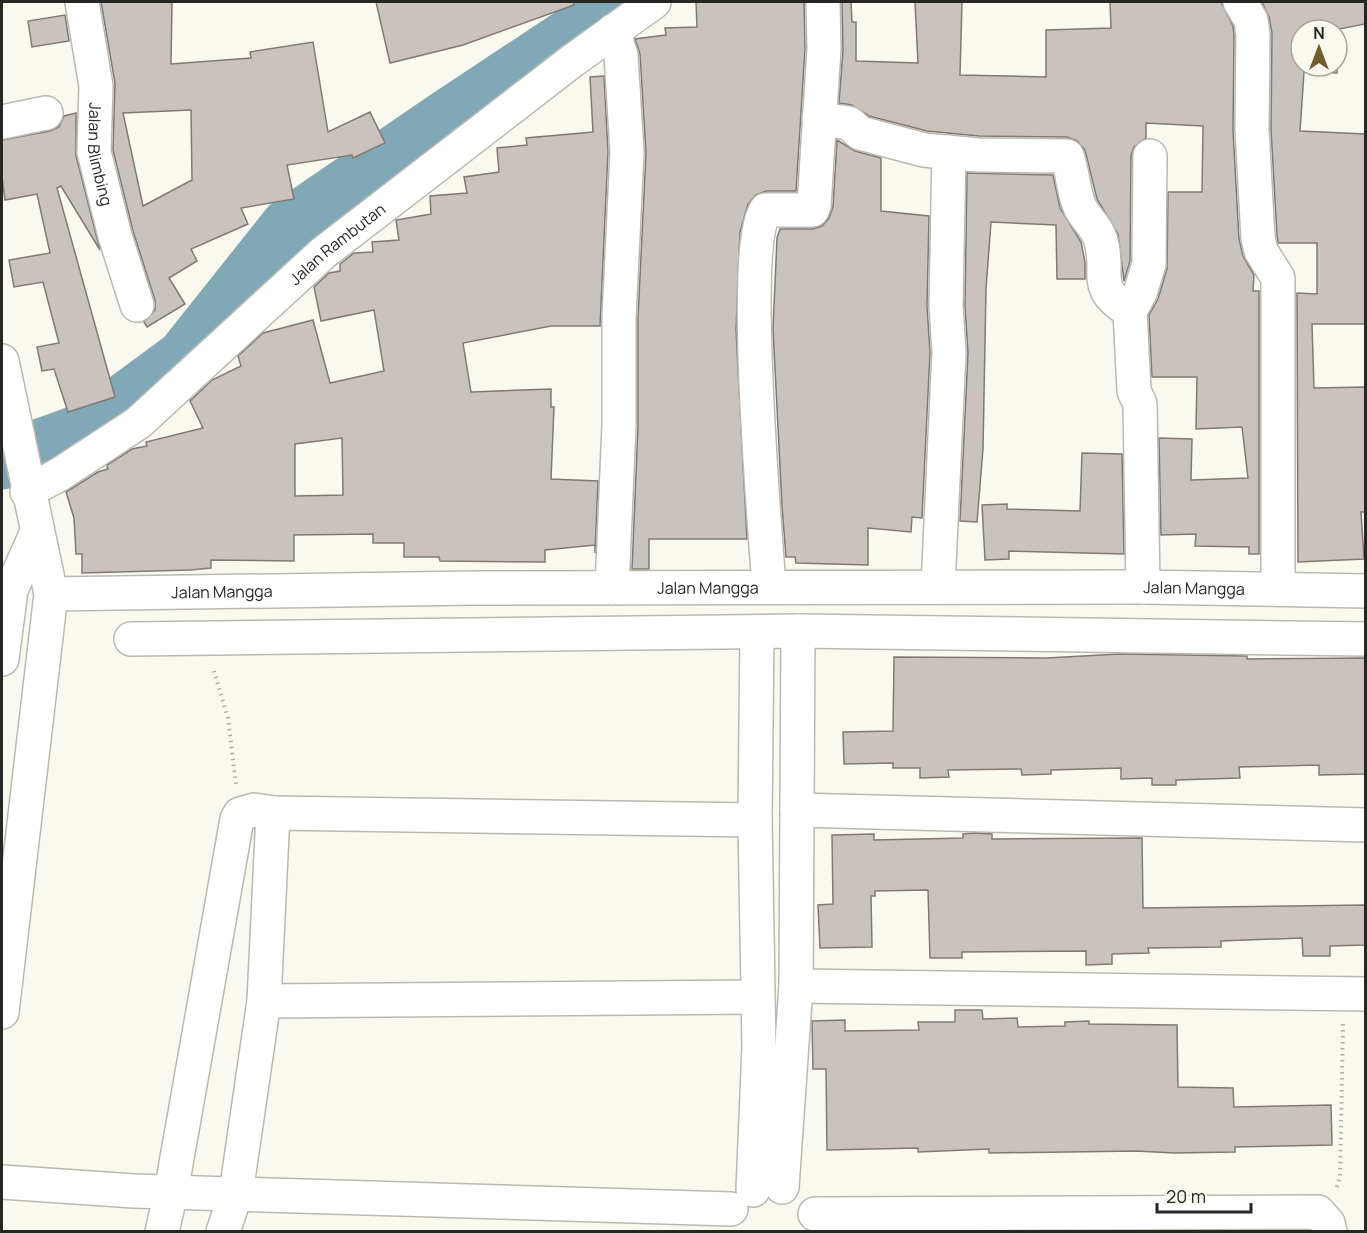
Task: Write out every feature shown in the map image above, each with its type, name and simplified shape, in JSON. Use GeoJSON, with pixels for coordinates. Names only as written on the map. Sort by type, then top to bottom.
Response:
{"type":"FeatureCollection","features":[{"type":"Feature","properties":{"kind":"street","name":"Jalan Blimbing"},"geometry":{"type":"LineString","coordinates":[[82,2],[96,86],[94,152],[115,236],[137,305]]}},
{"type":"Feature","properties":{"kind":"street","name":"Jalan Rambutan"},"geometry":{"type":"LineString","coordinates":[[25,480],[60,474],[138,423],[323,253],[620,16],[654,2]]}},
{"type":"Feature","properties":{"kind":"street"},"geometry":{"type":"LineString","coordinates":[[768,587],[753,280],[759,224],[766,210],[812,210],[814,206],[824,49],[823,2]]}},
{"type":"Feature","properties":{"kind":"street"},"geometry":{"type":"LineString","coordinates":[[1240,2],[1251,20],[1253,35],[1252,130],[1258,238],[1262,251],[1278,278],[1278,589]]}},
{"type":"Feature","properties":{"kind":"street"},"geometry":{"type":"LineString","coordinates":[[612,588],[619,425],[619,318],[627,152],[620,16]]}},
{"type":"Feature","properties":{"kind":"street"},"geometry":{"type":"LineString","coordinates":[[2,122],[46,113]]}},
{"type":"Feature","properties":{"kind":"street"},"geometry":{"type":"LineString","coordinates":[[819,119],[849,123],[860,133],[924,150],[1067,156],[1079,205],[1087,220],[1098,231],[1102,242],[1105,288],[1113,301],[1130,311]]}},
{"type":"Feature","properties":{"kind":"street"},"geometry":{"type":"LineString","coordinates":[[938,587],[949,352],[946,306],[949,152]]}},
{"type":"Feature","properties":{"kind":"street"},"geometry":{"type":"LineString","coordinates":[[1143,587],[1140,404],[1134,391],[1130,311],[1140,293],[1149,264],[1150,156]]}},
{"type":"Feature","properties":{"kind":"street"},"geometry":{"type":"LineString","coordinates":[[2,361],[11,435],[25,480],[51,594],[2,1012]]}},
{"type":"Feature","properties":{"kind":"street"},"geometry":{"type":"LineString","coordinates":[[2,659],[11,590],[37,532]]}},
{"type":"Feature","properties":{"kind":"street","name":"Jalan Mangga"},"geometry":{"type":"LineString","coordinates":[[51,594],[768,587],[1143,587],[1365,591]]}},
{"type":"Feature","properties":{"kind":"street"},"geometry":{"type":"LineString","coordinates":[[748,1204],[796,986],[798,631]]}},
{"type":"Feature","properties":{"kind":"street"},"geometry":{"type":"LineString","coordinates":[[131,639],[798,631],[1365,639]]}},
{"type":"Feature","properties":{"kind":"street"},"geometry":{"type":"LineString","coordinates":[[748,1204],[759,1047],[755,820],[757,632]]}},
{"type":"Feature","properties":{"kind":"street"},"geometry":{"type":"LineString","coordinates":[[162,1232],[240,814],[254,810],[273,813],[755,820]]}},
{"type":"Feature","properties":{"kind":"street"},"geometry":{"type":"LineString","coordinates":[[797,810],[1365,825]]}},
{"type":"Feature","properties":{"kind":"street"},"geometry":{"type":"LineString","coordinates":[[223,1232],[236,1194],[264,1001],[273,813]]}},
{"type":"Feature","properties":{"kind":"street"},"geometry":{"type":"LineString","coordinates":[[796,986],[1354,994]]}},
{"type":"Feature","properties":{"kind":"street"},"geometry":{"type":"LineString","coordinates":[[264,1001],[757,997]]}},
{"type":"Feature","properties":{"kind":"street"},"geometry":{"type":"LineString","coordinates":[[2,1182],[236,1194],[748,1204],[796,1192],[817,1223],[1318,1212],[1329,1227]]}},
{"type":"Feature","properties":{"kind":"path"},"geometry":{"type":"LineString","coordinates":[[205,638],[228,718],[240,814]]}},
{"type":"Feature","properties":{"kind":"path"},"geometry":{"type":"LineString","coordinates":[[1329,1227],[1340,1176],[1354,994]]}},
{"type":"Feature","properties":{"kind":"building"},"geometry":{"type":"Polygon","coordinates":[[[101,2],[172,2],[171,64],[251,58],[250,52],[313,42],[328,132],[370,112],[385,143],[353,158],[352,155],[287,165],[294,199],[241,208],[248,224],[191,249],[197,261],[169,278],[185,304],[147,327],[144,322],[155,310],[155,300],[133,231],[113,150],[115,83],[101,2]],[[191,110],[123,113],[143,206],[192,180],[191,110]]]}},
{"type":"Feature","properties":{"kind":"building"},"geometry":{"type":"Polygon","coordinates":[[[376,2],[573,2],[574,5],[463,45],[390,63],[376,2]]]}},
{"type":"Feature","properties":{"kind":"building"},"geometry":{"type":"Polygon","coordinates":[[[696,2],[804,2],[805,49],[796,191],[766,191],[756,195],[748,204],[740,232],[736,330],[747,539],[649,539],[649,569],[632,569],[638,426],[638,318],[646,153],[640,54],[635,39],[666,35],[665,28],[697,27],[696,2]]]}},
{"type":"Feature","properties":{"kind":"building"},"geometry":{"type":"Polygon","coordinates":[[[842,2],[851,2],[852,22],[856,22],[856,61],[918,63],[915,2],[962,2],[960,75],[1046,77],[1046,30],[1111,28],[1110,2],[1221,2],[1233,26],[1234,36],[1233,131],[1239,239],[1243,256],[1254,275],[1253,291],[1259,291],[1259,554],[1249,554],[1249,547],[1195,546],[1196,534],[1161,535],[1159,438],[1192,439],[1191,480],[1248,478],[1242,427],[1196,429],[1197,377],[1152,377],[1149,315],[1158,299],[1167,269],[1168,192],[1202,192],[1203,126],[1146,123],[1146,138],[1134,147],[1131,156],[1130,261],[1124,281],[1118,234],[1097,199],[1085,150],[1077,141],[1067,137],[979,136],[927,131],[869,116],[852,105],[839,103],[843,50],[842,2]]]}},
{"type":"Feature","properties":{"kind":"building"},"geometry":{"type":"Polygon","coordinates":[[[1262,2],[1365,2],[1365,24],[1349,27],[1349,18],[1289,18],[1289,78],[1304,78],[1300,131],[1365,134],[1365,324],[1312,324],[1314,388],[1365,387],[1365,512],[1361,512],[1364,559],[1298,562],[1297,293],[1317,294],[1317,243],[1278,243],[1271,130],[1272,33],[1269,17],[1262,2]]]}},
{"type":"Feature","properties":{"kind":"building"},"geometry":{"type":"Polygon","coordinates":[[[65,15],[69,41],[32,47],[28,21],[65,15]]]}},
{"type":"Feature","properties":{"kind":"building"},"geometry":{"type":"Polygon","coordinates":[[[604,76],[608,152],[600,326],[551,326],[463,343],[471,392],[551,389],[551,407],[554,407],[551,479],[598,481],[595,553],[595,545],[545,550],[545,562],[440,561],[439,557],[404,557],[404,543],[373,543],[373,534],[294,535],[294,561],[211,560],[211,568],[82,573],[82,554],[76,554],[74,518],[66,492],[98,472],[108,469],[107,465],[132,449],[147,446],[146,442],[203,428],[190,401],[212,380],[241,366],[238,356],[263,333],[313,320],[330,383],[384,371],[374,310],[321,321],[314,287],[329,273],[340,271],[340,264],[354,253],[373,252],[372,242],[399,240],[396,220],[431,214],[430,196],[467,193],[464,177],[499,172],[497,148],[527,145],[526,138],[593,132],[590,77],[604,76]],[[342,438],[295,444],[295,496],[343,495],[342,438]]]}},
{"type":"Feature","properties":{"kind":"building"},"geometry":{"type":"Polygon","coordinates":[[[76,113],[76,156],[100,250],[61,186],[57,188],[115,397],[68,412],[54,369],[42,371],[37,347],[59,343],[43,282],[14,287],[9,260],[50,253],[37,194],[5,200],[2,177],[2,140],[50,131],[59,127],[64,116],[76,113]]]}},
{"type":"Feature","properties":{"kind":"building"},"geometry":{"type":"Polygon","coordinates":[[[837,140],[855,151],[881,158],[881,211],[929,216],[927,306],[930,352],[922,518],[912,517],[911,532],[868,528],[868,565],[796,563],[795,557],[786,557],[782,506],[773,329],[777,238],[780,229],[813,229],[822,226],[829,218],[833,207],[837,140]]]}},
{"type":"Feature","properties":{"kind":"building"},"geometry":{"type":"Polygon","coordinates":[[[967,173],[1053,175],[1060,208],[1081,242],[1085,262],[1085,279],[1057,279],[1056,225],[991,222],[986,289],[983,449],[977,522],[960,521],[968,353],[965,306],[967,173]]]}},
{"type":"Feature","properties":{"kind":"building"},"geometry":{"type":"Polygon","coordinates":[[[1082,453],[1122,454],[1124,554],[1009,551],[1009,559],[985,560],[982,505],[1007,504],[1007,509],[1080,511],[1082,453]]]}},
{"type":"Feature","properties":{"kind":"building"},"geometry":{"type":"Polygon","coordinates":[[[1119,654],[1247,656],[1247,659],[1365,658],[1365,774],[1319,775],[1319,765],[1239,767],[1240,778],[1176,780],[1176,785],[1152,785],[1152,778],[1121,779],[1121,768],[1051,770],[1051,774],[1022,775],[1021,769],[948,770],[949,777],[920,778],[920,768],[893,768],[893,763],[844,764],[843,732],[893,731],[894,657],[1047,658],[1119,654]]]}},
{"type":"Feature","properties":{"kind":"building"},"geometry":{"type":"Polygon","coordinates":[[[874,834],[874,840],[963,838],[963,834],[992,834],[992,839],[1142,838],[1143,908],[1365,905],[1365,945],[1330,946],[1330,956],[1303,956],[1302,938],[1221,941],[1221,947],[1148,948],[1149,953],[1112,954],[1112,964],[1086,965],[1086,951],[962,952],[962,958],[930,958],[928,890],[875,891],[875,896],[871,896],[872,947],[820,948],[818,905],[833,904],[832,835],[874,834]]]}},
{"type":"Feature","properties":{"kind":"building"},"geometry":{"type":"Polygon","coordinates":[[[955,1010],[982,1010],[983,1019],[1017,1018],[1018,1027],[1065,1026],[1065,1022],[1089,1021],[1089,1024],[1177,1025],[1178,1087],[1233,1088],[1234,1107],[1331,1105],[1332,1145],[1235,1147],[1235,1152],[1174,1153],[1136,1151],[989,1153],[989,1149],[918,1152],[918,1148],[827,1150],[826,1069],[813,1069],[812,1021],[845,1020],[845,1031],[919,1030],[918,1022],[955,1022],[955,1010]]]}},
{"type":"Feature","properties":{"kind":"waterway"},"geometry":{"type":"LineString","coordinates":[[2,461],[85,431],[184,358],[289,226],[595,20],[628,2]]}}]}
